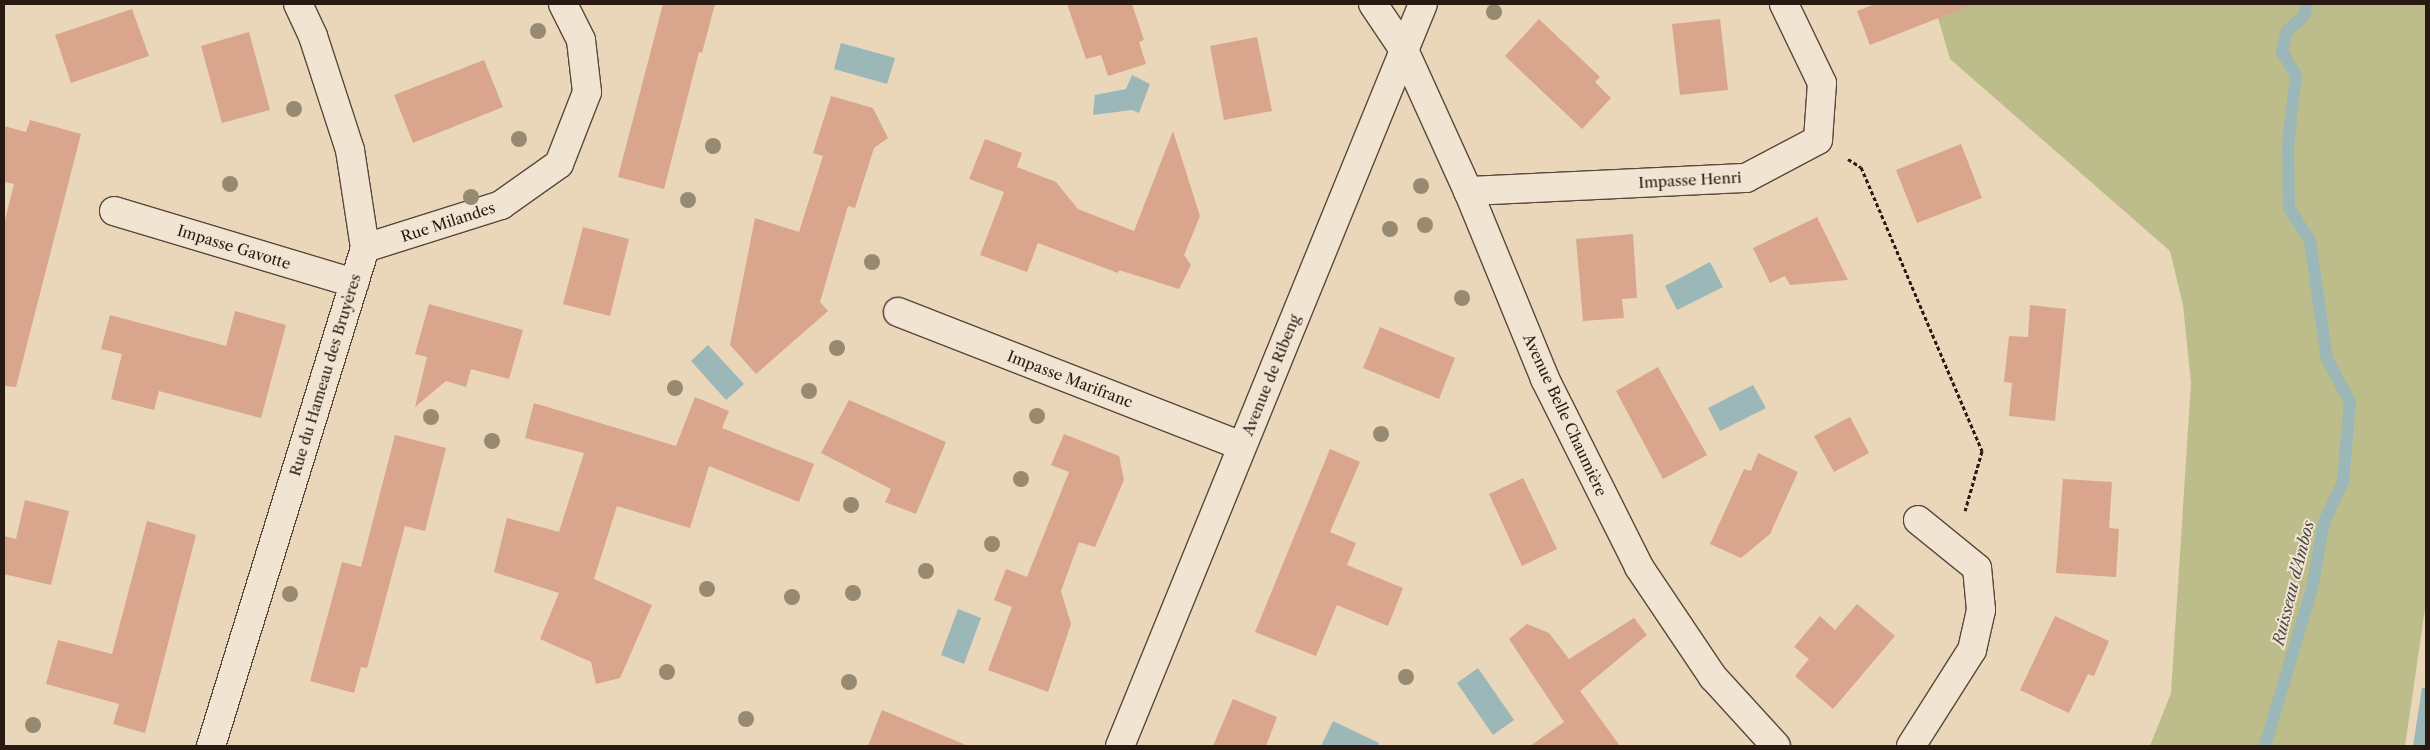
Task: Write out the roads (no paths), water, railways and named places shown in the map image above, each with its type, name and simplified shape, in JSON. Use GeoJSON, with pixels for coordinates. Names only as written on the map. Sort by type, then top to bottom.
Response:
{"type":"FeatureCollection","features":[{"type":"Feature","properties":{"kind":"street","name":"Rue du Hameau des Bruyères"},"geometry":{"type":"LineString","coordinates":[[212,746],[365,248],[350,150],[313,36],[298,4]]}},
{"type":"Feature","properties":{"kind":"street","name":"Rue Milandes"},"geometry":{"type":"LineString","coordinates":[[365,248],[501,205],[560,164],[587,92],[581,40],[563,4]]}},
{"type":"Feature","properties":{"kind":"street","name":"Avenue Belle Chaumière"},"geometry":{"type":"LineString","coordinates":[[1373,4],[1404,50],[1468,191],[1545,380],[1639,567],[1713,677],[1776,746]]}},
{"type":"Feature","properties":{"kind":"street","name":"Avenue de Ribeng"},"geometry":{"type":"LineString","coordinates":[[1120,746],[1423,4]]}},
{"type":"Feature","properties":{"kind":"street","name":"Impasse Henri"},"geometry":{"type":"LineString","coordinates":[[1468,191],[1746,178],[1818,140],[1822,83],[1784,4]]}},
{"type":"Feature","properties":{"kind":"street","name":"Impasse Gavotte"},"geometry":{"type":"LineString","coordinates":[[114,211],[354,283]]}},
{"type":"Feature","properties":{"kind":"street","name":"Impasse Marifranc"},"geometry":{"type":"LineString","coordinates":[[898,312],[1241,446]]}},
{"type":"Feature","properties":{"kind":"street"},"geometry":{"type":"LineString","coordinates":[[1912,746],[1972,650],[1981,610],[1977,568],[1918,520]]}},
{"type":"Feature","properties":{"kind":"water"},"geometry":{"type":"Polygon","coordinates":[[[841,43],[895,58],[887,84],[834,69],[841,43]]]}},
{"type":"Feature","properties":{"kind":"water"},"geometry":{"type":"Polygon","coordinates":[[[1132,75],[1150,84],[1139,113],[1132,110],[1093,115],[1095,95],[1126,89],[1132,75]]]}},
{"type":"Feature","properties":{"kind":"water"},"geometry":{"type":"Polygon","coordinates":[[[1710,262],[1723,287],[1677,310],[1665,286],[1710,262]]]}},
{"type":"Feature","properties":{"kind":"water"},"geometry":{"type":"Polygon","coordinates":[[[708,345],[744,384],[726,400],[691,361],[708,345]]]}},
{"type":"Feature","properties":{"kind":"water"},"geometry":{"type":"Polygon","coordinates":[[[1753,385],[1766,408],[1720,431],[1708,408],[1753,385]]]}},
{"type":"Feature","properties":{"kind":"water"},"geometry":{"type":"Polygon","coordinates":[[[958,609],[981,618],[964,664],[941,655],[958,609]]]}},
{"type":"Feature","properties":{"kind":"water"},"geometry":{"type":"Polygon","coordinates":[[[1478,668],[1514,720],[1493,735],[1457,683],[1478,668]]]}},
{"type":"Feature","properties":{"kind":"water"},"geometry":{"type":"Polygon","coordinates":[[[2422,688],[2426,688],[2426,746],[2413,746],[2422,688]]]}},
{"type":"Feature","properties":{"kind":"water"},"geometry":{"type":"Polygon","coordinates":[[[1333,721],[1379,743],[1378,746],[1321,746],[1333,721]]]}},
{"type":"Feature","properties":{"kind":"waterway","name":"Ruisseau d'Ambos"},"geometry":{"type":"LineString","coordinates":[[2265,746],[2312,588],[2324,522],[2343,482],[2350,402],[2327,359],[2310,241],[2289,208],[2288,146],[2296,75],[2282,52],[2287,31],[2305,15],[2306,4]]}}]}
